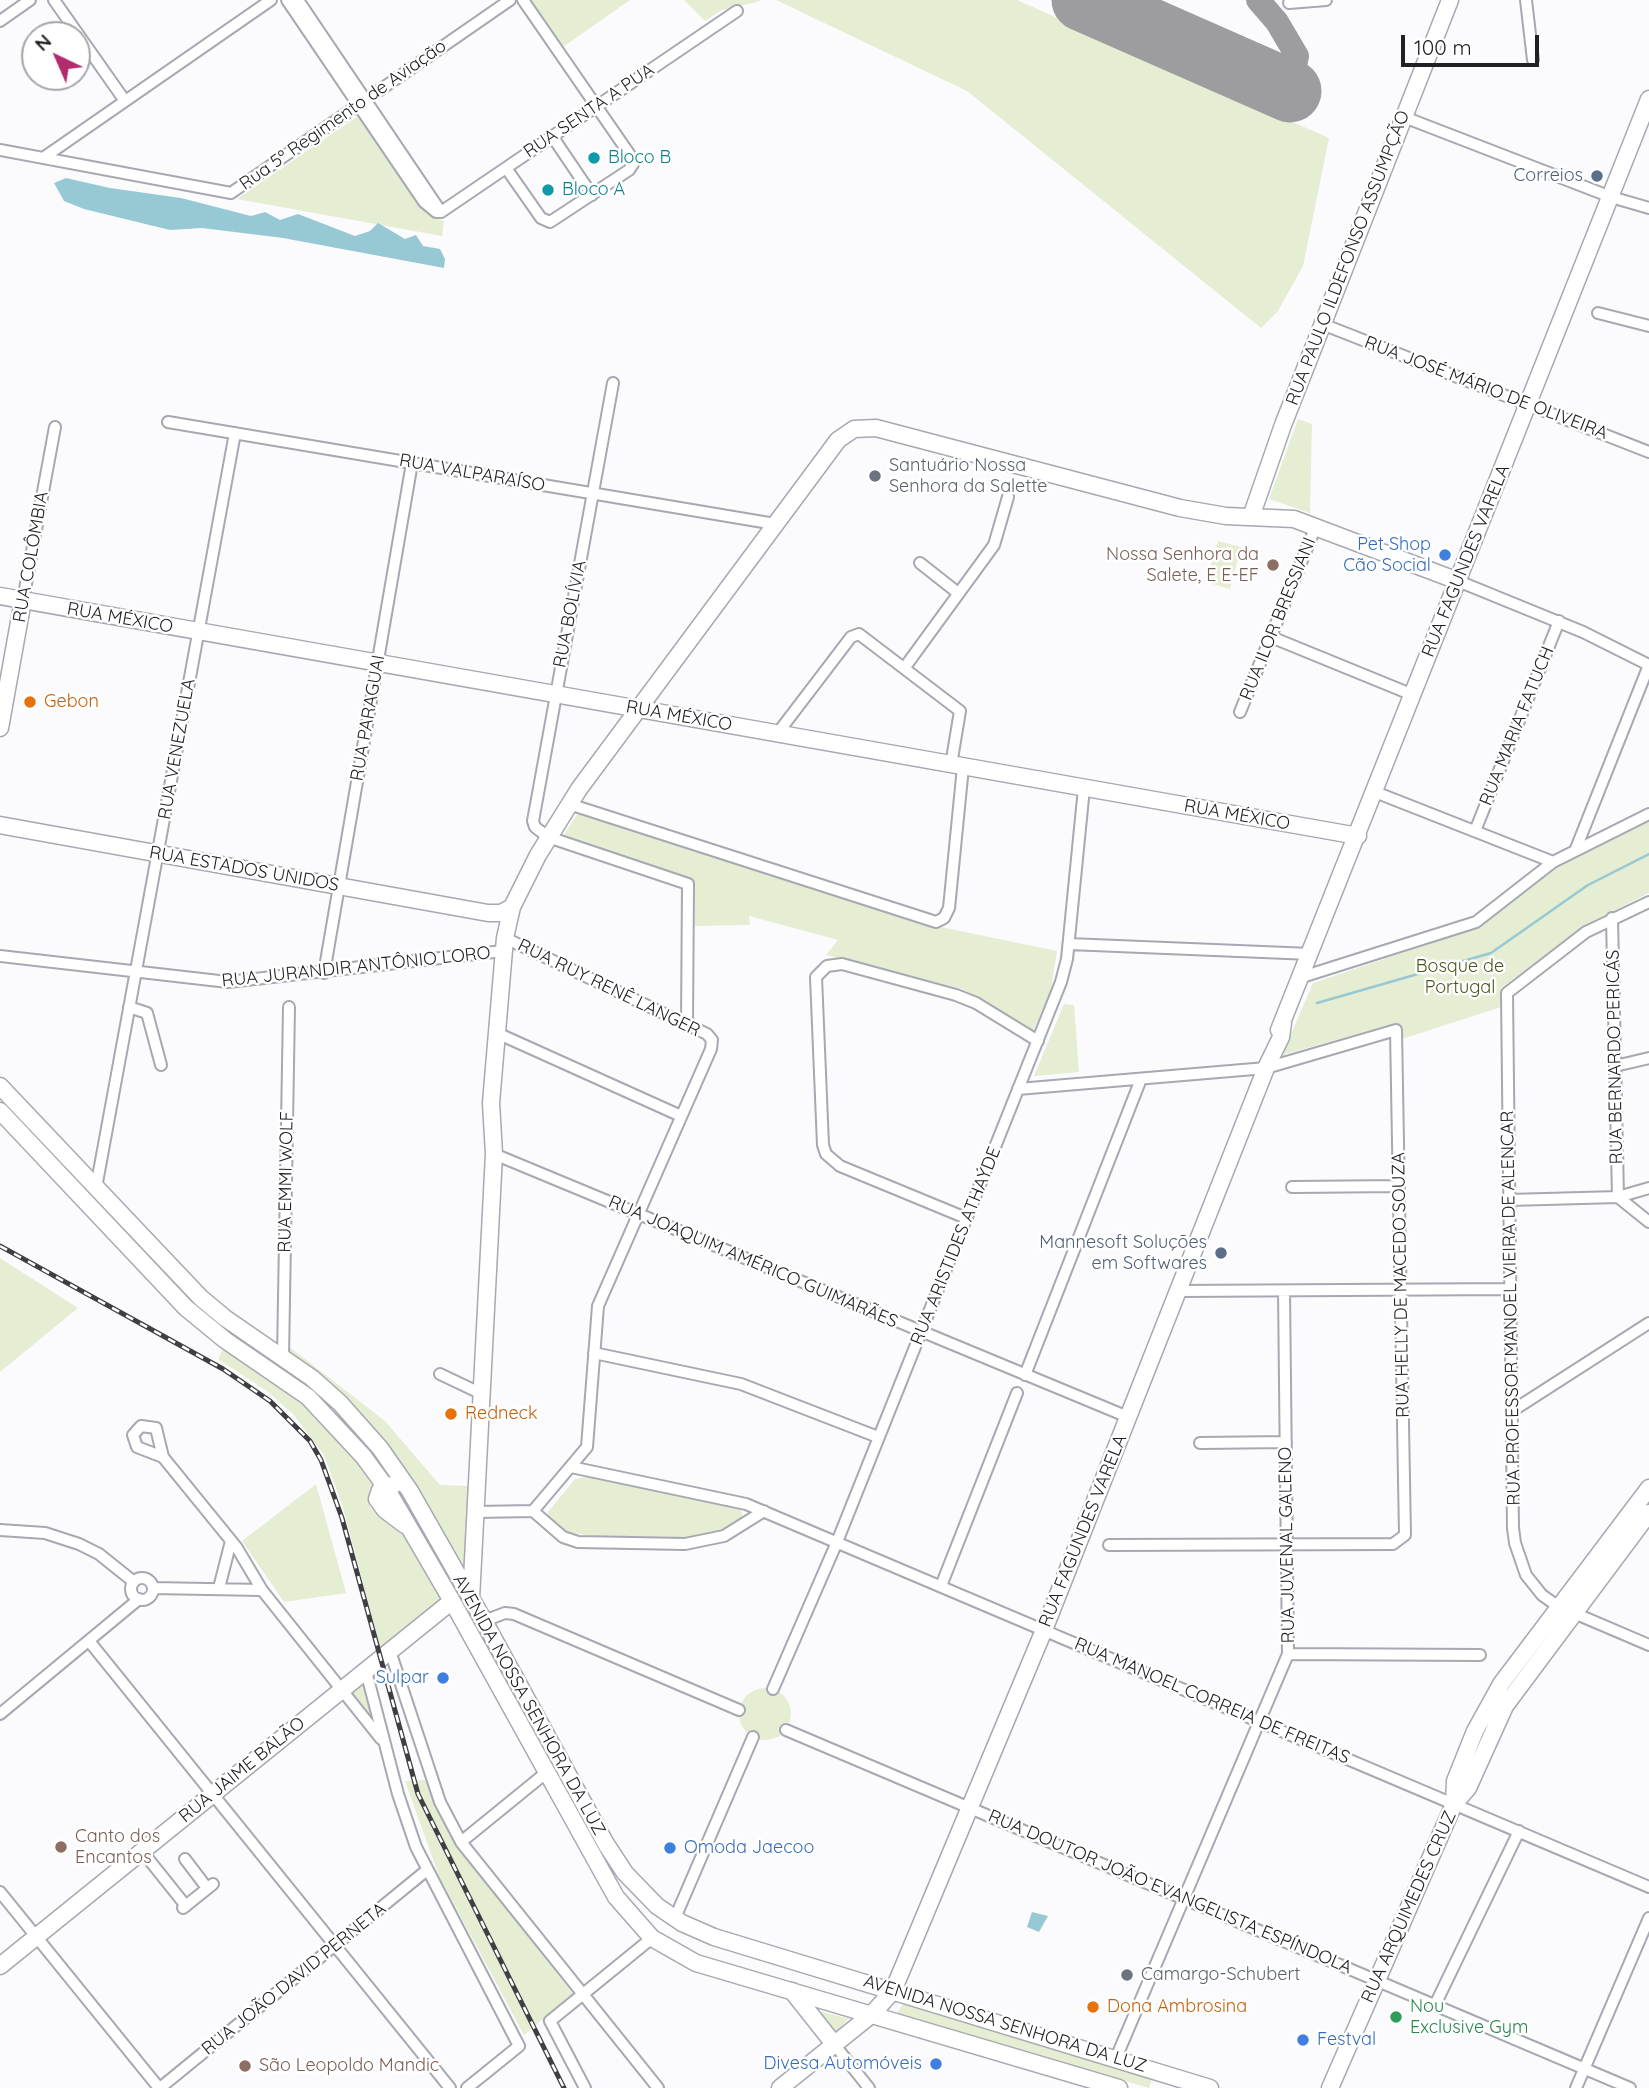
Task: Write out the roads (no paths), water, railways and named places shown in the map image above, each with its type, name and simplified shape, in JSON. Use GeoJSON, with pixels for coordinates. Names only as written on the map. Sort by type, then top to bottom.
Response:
{"type":"FeatureCollection","features":[{"type":"Feature","properties":{"kind":"main road","name":"RUA PAULO ILDEFONSO ASSUMPÇÃO"},"geometry":{"type":"LineString","coordinates":[[1251,517],[1322,324],[1450,0]]}},
{"type":"Feature","properties":{"kind":"main road","name":"RUA FAGUNDES VARELA"},"geometry":{"type":"LineString","coordinates":[[780,2088],[871,2015],[893,1991],[1044,1630],[1266,1068],[1281,1037],[1283,1023],[1649,99]]}},
{"type":"Feature","properties":{"kind":"main road"},"geometry":{"type":"LineString","coordinates":[[471,1599],[494,1154],[491,1113],[504,944],[512,907],[548,837],[569,804],[831,448],[854,429],[888,430],[1171,505],[1217,515],[1285,517],[1317,526],[1458,581]]}},
{"type":"Feature","properties":{"kind":"main road","name":"RUA MÉXICO"},"geometry":{"type":"LineString","coordinates":[[0,596],[1357,836]]}},
{"type":"Feature","properties":{"kind":"main road","name":"RUA COLÔMBIA"},"geometry":{"type":"LineString","coordinates":[[0,729],[23,600]]}},
{"type":"Feature","properties":{"kind":"main road"},"geometry":{"type":"LineString","coordinates":[[609,704],[616,723],[609,748]]}},
{"type":"Feature","properties":{"kind":"main road","name":"RUA ESTADOS UNIDOS"},"geometry":{"type":"LineString","coordinates":[[0,825],[488,913],[501,913],[512,907]]}},
{"type":"Feature","properties":{"kind":"main road"},"geometry":{"type":"LineString","coordinates":[[488,913],[499,923],[504,944]]}},
{"type":"Feature","properties":{"kind":"main road","name":"AVENIDA NOSSA SENHORA DA LUZ"},"geometry":{"type":"LineString","coordinates":[[0,1086],[212,1308],[312,1378],[347,1410],[380,1448],[410,1491],[615,1860],[648,1898],[675,1919],[734,1943],[1160,2071],[1190,2085],[1210,2088]]}},
{"type":"Feature","properties":{"kind":"main road","name":"AVENIDA NOSSA SENHORA DA LUZ"},"geometry":{"type":"LineString","coordinates":[[0,1111],[186,1308],[217,1334],[308,1397],[350,1440],[385,1486],[411,1530],[616,1897],[652,1938],[682,1958],[728,1973],[954,2039],[1095,2085],[1119,2088]]}},
{"type":"Feature","properties":{"kind":"main road"},"geometry":{"type":"LineString","coordinates":[[385,1486],[397,1484],[410,1491]]}},
{"type":"Feature","properties":{"kind":"main road"},"geometry":{"type":"LineString","coordinates":[[1566,1610],[1649,1488]]}},
{"type":"Feature","properties":{"kind":"main road"},"geometry":{"type":"LineString","coordinates":[[1566,1610],[1649,1513]]}},
{"type":"Feature","properties":{"kind":"main road","name":"RUA JAIME BALÃO"},"geometry":{"type":"LineString","coordinates":[[0,1966],[452,1601]]}},
{"type":"Feature","properties":{"kind":"main road","name":"RUA ARQUIMEDES CRUZ"},"geometry":{"type":"LineString","coordinates":[[1330,2088],[1454,1804],[1455,1781],[1484,1714],[1512,1667],[1566,1610]]}},
{"type":"Feature","properties":{"kind":"main road"},"geometry":{"type":"LineString","coordinates":[[493,1674],[506,1680],[512,1671]]}},
{"type":"Feature","properties":{"kind":"main road"},"geometry":{"type":"LineString","coordinates":[[728,1973],[722,1967],[720,1957],[727,1946],[734,1943]]}},
{"type":"Feature","properties":{"kind":"main road"},"geometry":{"type":"LineString","coordinates":[[792,1991],[834,2044]]}},
{"type":"Feature","properties":{"kind":"main road"},"geometry":{"type":"LineString","coordinates":[[954,2039],[962,2012]]}},
{"type":"Feature","properties":{"kind":"main road"},"geometry":{"type":"LineString","coordinates":[[986,2049],[994,2021]]}},
{"type":"Feature","properties":{"kind":"main road"},"geometry":{"type":"LineString","coordinates":[[1157,2088],[1161,2080],[1160,2071]]}},
{"type":"Feature","properties":{"kind":"street"},"geometry":{"type":"LineString","coordinates":[[0,21],[30,0]]}},
{"type":"Feature","properties":{"kind":"street"},"geometry":{"type":"LineString","coordinates":[[54,0],[125,101]]}},
{"type":"Feature","properties":{"kind":"street"},"geometry":{"type":"LineString","coordinates":[[43,158],[271,0]]}},
{"type":"Feature","properties":{"kind":"street"},"geometry":{"type":"LineString","coordinates":[[287,0],[362,102]]}},
{"type":"Feature","properties":{"kind":"street"},"geometry":{"type":"LineString","coordinates":[[298,0],[362,102]]}},
{"type":"Feature","properties":{"kind":"street","name":"Rua 5º Regimento de Aviação"},"geometry":{"type":"LineString","coordinates":[[0,150],[231,192],[510,0]]}},
{"type":"Feature","properties":{"kind":"street"},"geometry":{"type":"LineString","coordinates":[[506,168],[545,221],[555,220],[633,164],[597,106],[523,0]]}},
{"type":"Feature","properties":{"kind":"street"},"geometry":{"type":"LineString","coordinates":[[1289,3],[1326,0]]}},
{"type":"Feature","properties":{"kind":"street"},"geometry":{"type":"LineString","coordinates":[[1526,0],[1533,61]]}},
{"type":"Feature","properties":{"kind":"street","name":"RUA SENTA A PUA"},"geometry":{"type":"LineString","coordinates":[[362,102],[441,212],[737,10]]}},
{"type":"Feature","properties":{"kind":"street"},"geometry":{"type":"LineString","coordinates":[[1404,117],[1611,197],[1649,208]]}},
{"type":"Feature","properties":{"kind":"street"},"geometry":{"type":"LineString","coordinates":[[552,136],[592,195]]}},
{"type":"Feature","properties":{"kind":"street"},"geometry":{"type":"LineString","coordinates":[[1598,313],[1649,326]]}},
{"type":"Feature","properties":{"kind":"street","name":"RUA JOSÉ MÁRIO DE OLIVEIRA"},"geometry":{"type":"LineString","coordinates":[[1322,324],[1649,452]]}},
{"type":"Feature","properties":{"kind":"street","name":"RUA BOLÍVIA"},"geometry":{"type":"LineString","coordinates":[[548,837],[535,827],[533,813],[613,383]]}},
{"type":"Feature","properties":{"kind":"street","name":"RUA VALPARAÍSO"},"geometry":{"type":"LineString","coordinates":[[168,422],[775,524]]}},
{"type":"Feature","properties":{"kind":"street","name":"RUA COLÔMBIA"},"geometry":{"type":"LineString","coordinates":[[23,600],[55,427]]}},
{"type":"Feature","properties":{"kind":"street","name":"RUA VENEZUELA"},"geometry":{"type":"LineString","coordinates":[[96,1188],[235,433]]}},
{"type":"Feature","properties":{"kind":"street","name":"RUA PARAGUAI"},"geometry":{"type":"LineString","coordinates":[[324,973],[412,463]]}},
{"type":"Feature","properties":{"kind":"street"},"geometry":{"type":"LineString","coordinates":[[905,667],[994,545],[1008,497]]}},
{"type":"Feature","properties":{"kind":"street","name":"RUA ILOR BRESSIANI"},"geometry":{"type":"LineString","coordinates":[[1240,712],[1317,526]]}},
{"type":"Feature","properties":{"kind":"street"},"geometry":{"type":"LineString","coordinates":[[920,563],[958,593]]}},
{"type":"Feature","properties":{"kind":"street"},"geometry":{"type":"LineString","coordinates":[[1458,581],[1559,621],[1649,665],[1575,851]]}},
{"type":"Feature","properties":{"kind":"street","name":"RUA MARIA FATUCH"},"geometry":{"type":"LineString","coordinates":[[1475,831],[1559,621]]}},
{"type":"Feature","properties":{"kind":"street"},"geometry":{"type":"LineString","coordinates":[[569,804],[932,921],[941,920],[949,908],[960,711],[862,635],[854,635],[777,734]]}},
{"type":"Feature","properties":{"kind":"street"},"geometry":{"type":"LineString","coordinates":[[1271,637],[1413,695]]}},
{"type":"Feature","properties":{"kind":"street","name":"RUA ARISTIDES ATHAÝDE"},"geometry":{"type":"LineString","coordinates":[[773,1689],[837,1542],[1061,982],[1069,944],[1084,788]]}},
{"type":"Feature","properties":{"kind":"street"},"geometry":{"type":"LineString","coordinates":[[1375,792],[1553,862]]}},
{"type":"Feature","properties":{"kind":"street"},"geometry":{"type":"LineString","coordinates":[[1302,977],[1476,922],[1553,862],[1649,814]]}},
{"type":"Feature","properties":{"kind":"street"},"geometry":{"type":"LineString","coordinates":[[548,837],[688,884],[687,1024]]}},
{"type":"Feature","properties":{"kind":"street"},"geometry":{"type":"LineString","coordinates":[[1612,918],[1649,902]]}},
{"type":"Feature","properties":{"kind":"street","name":"RUA PROFESSOR MANOEL VIEIRA DE ALENCAR"},"geometry":{"type":"LineString","coordinates":[[1612,918],[1586,932],[1507,993],[1514,1543],[1520,1562],[1534,1586],[1566,1610],[1649,1645]]}},
{"type":"Feature","properties":{"kind":"street","name":"RUA BERNARDO PERICÁS"},"geometry":{"type":"LineString","coordinates":[[1612,918],[1618,1197]]}},
{"type":"Feature","properties":{"kind":"street","name":"RUA JURANDIR ANTÔNIO LORO"},"geometry":{"type":"LineString","coordinates":[[0,956],[228,982],[324,973],[504,944]]}},
{"type":"Feature","properties":{"kind":"street","name":"RUA RUY RENÊ LANGER"},"geometry":{"type":"LineString","coordinates":[[504,944],[687,1024],[712,1040],[681,1116]]}},
{"type":"Feature","properties":{"kind":"street"},"geometry":{"type":"LineString","coordinates":[[1069,944],[1311,954]]}},
{"type":"Feature","properties":{"kind":"street"},"geometry":{"type":"LineString","coordinates":[[967,1218],[841,1166],[826,1153],[823,1145],[816,977],[827,966],[842,964],[956,995],[976,1003],[1038,1041]]}},
{"type":"Feature","properties":{"kind":"street"},"geometry":{"type":"LineString","coordinates":[[129,1007],[147,1013],[161,1065]]}},
{"type":"Feature","properties":{"kind":"street","name":"RUA EMMI WOLF"},"geometry":{"type":"LineString","coordinates":[[283,1357],[289,1007]]}},
{"type":"Feature","properties":{"kind":"street","name":"RUA HELLY DE MACEDO SOUZA"},"geometry":{"type":"LineString","coordinates":[[1266,1068],[1396,1030],[1406,1529],[1402,1539],[1393,1544],[1287,1544]]}},
{"type":"Feature","properties":{"kind":"street"},"geometry":{"type":"LineString","coordinates":[[499,1034],[681,1116],[598,1306],[587,1447],[533,1511]]}},
{"type":"Feature","properties":{"kind":"street"},"geometry":{"type":"LineString","coordinates":[[1615,1066],[1649,1058]]}},
{"type":"Feature","properties":{"kind":"street"},"geometry":{"type":"LineString","coordinates":[[1018,1089],[1266,1068]]}},
{"type":"Feature","properties":{"kind":"street"},"geometry":{"type":"LineString","coordinates":[[1024,1375],[1141,1079]]}},
{"type":"Feature","properties":{"kind":"street","name":"RUA JOAQUIM AMÉRICO GUIMARÃES"},"geometry":{"type":"LineString","coordinates":[[494,1154],[1128,1417]]}},
{"type":"Feature","properties":{"kind":"street"},"geometry":{"type":"LineString","coordinates":[[1292,1187],[1399,1185]]}},
{"type":"Feature","properties":{"kind":"street"},"geometry":{"type":"LineString","coordinates":[[1510,1200],[1618,1197],[1649,1188]]}},
{"type":"Feature","properties":{"kind":"street"},"geometry":{"type":"LineString","coordinates":[[1618,1197],[1649,1222]]}},
{"type":"Feature","properties":{"kind":"street"},"geometry":{"type":"LineString","coordinates":[[1178,1291],[1511,1289]]}},
{"type":"Feature","properties":{"kind":"street","name":"RUA JUVENAL GALENO"},"geometry":{"type":"LineString","coordinates":[[1115,2058],[1288,1654],[1284,1291]]}},
{"type":"Feature","properties":{"kind":"street"},"geometry":{"type":"LineString","coordinates":[[1512,1411],[1649,1323]]}},
{"type":"Feature","properties":{"kind":"street"},"geometry":{"type":"LineString","coordinates":[[594,1353],[741,1384],[878,1437]]}},
{"type":"Feature","properties":{"kind":"street"},"geometry":{"type":"LineString","coordinates":[[440,1374],[482,1394]]}},
{"type":"Feature","properties":{"kind":"street"},"geometry":{"type":"LineString","coordinates":[[941,1586],[1017,1393]]}},
{"type":"Feature","properties":{"kind":"street"},"geometry":{"type":"LineString","coordinates":[[1200,1443],[1286,1443]]}},
{"type":"Feature","properties":{"kind":"street"},"geometry":{"type":"LineString","coordinates":[[163,1457],[231,1541],[262,1590],[384,1743]]}},
{"type":"Feature","properties":{"kind":"street","name":"RUA MANOEL CORREIA DE FREITAS"},"geometry":{"type":"LineString","coordinates":[[571,1467],[734,1500],[764,1511],[1649,1887]]}},
{"type":"Feature","properties":{"kind":"street"},"geometry":{"type":"LineString","coordinates":[[476,1512],[533,1511],[569,1541],[685,1544],[723,1535],[764,1511]]}},
{"type":"Feature","properties":{"kind":"street"},"geometry":{"type":"LineString","coordinates":[[220,1527],[227,1556]]}},
{"type":"Feature","properties":{"kind":"street"},"geometry":{"type":"LineString","coordinates":[[0,1530],[45,1533],[79,1544],[99,1554],[134,1582]]}},
{"type":"Feature","properties":{"kind":"street"},"geometry":{"type":"LineString","coordinates":[[219,1588],[231,1541]]}},
{"type":"Feature","properties":{"kind":"street"},"geometry":{"type":"LineString","coordinates":[[1109,1545],[1287,1544]]}},
{"type":"Feature","properties":{"kind":"street"},"geometry":{"type":"LineString","coordinates":[[134,1582],[144,1578],[153,1588],[262,1590]]}},
{"type":"Feature","properties":{"kind":"street"},"geometry":{"type":"LineString","coordinates":[[134,1582],[132,1592],[139,1599]]}},
{"type":"Feature","properties":{"kind":"street"},"geometry":{"type":"LineString","coordinates":[[0,1714],[139,1599],[149,1597],[153,1588]]}},
{"type":"Feature","properties":{"kind":"street"},"geometry":{"type":"LineString","coordinates":[[484,1621],[505,1613],[514,1614],[739,1710]]}},
{"type":"Feature","properties":{"kind":"street"},"geometry":{"type":"LineString","coordinates":[[89,1641],[450,2088]]}},
{"type":"Feature","properties":{"kind":"street"},"geometry":{"type":"LineString","coordinates":[[390,1651],[440,1802],[461,1842],[658,2088]]}},
{"type":"Feature","properties":{"kind":"street"},"geometry":{"type":"LineString","coordinates":[[1288,1654],[1480,1655]]}},
{"type":"Feature","properties":{"kind":"street"},"geometry":{"type":"LineString","coordinates":[[366,1671],[406,1820],[427,1870],[519,2046],[467,2088]]}},
{"type":"Feature","properties":{"kind":"street","name":"RUA DOUTOR JOÃO EVANGELISTA ESPÍNDOLA"},"geometry":{"type":"LineString","coordinates":[[786,1730],[1630,2088]]}},
{"type":"Feature","properties":{"kind":"street"},"geometry":{"type":"LineString","coordinates":[[675,1919],[753,1737]]}},
{"type":"Feature","properties":{"kind":"street"},"geometry":{"type":"LineString","coordinates":[[461,1842],[547,1772]]}},
{"type":"Feature","properties":{"kind":"street"},"geometry":{"type":"LineString","coordinates":[[1435,2005],[1519,1831]]}},
{"type":"Feature","properties":{"kind":"street"},"geometry":{"type":"LineString","coordinates":[[142,1851],[183,1908],[210,1886],[184,1859]]}},
{"type":"Feature","properties":{"kind":"street","name":"RUA JOÃO DAVID PERNETA"},"geometry":{"type":"LineString","coordinates":[[160,2088],[427,1870]]}},
{"type":"Feature","properties":{"kind":"street"},"geometry":{"type":"LineString","coordinates":[[0,1892],[160,2088]]}},
{"type":"Feature","properties":{"kind":"street"},"geometry":{"type":"LineString","coordinates":[[1576,2088],[1649,1918]]}},
{"type":"Feature","properties":{"kind":"street"},"geometry":{"type":"LineString","coordinates":[[584,2088],[550,2021],[652,1938]]}},
{"type":"Feature","properties":{"kind":"street"},"geometry":{"type":"LineString","coordinates":[[834,2044],[869,2088]]}},
{"type":"Feature","properties":{"kind":"water"},"geometry":{"type":"Polygon","coordinates":[[[66,178],[110,188],[181,198],[251,216],[265,212],[280,220],[298,214],[355,236],[370,231],[378,223],[405,239],[416,235],[423,246],[440,249],[445,259],[444,268],[283,238],[202,228],[170,230],[84,209],[64,201],[54,183],[66,178]]]}},
{"type":"Feature","properties":{"kind":"water"},"geometry":{"type":"Polygon","coordinates":[[[1032,1912],[1048,1916],[1039,1932],[1027,1927],[1032,1912]]]}},
{"type":"Feature","properties":{"kind":"waterway"},"geometry":{"type":"LineString","coordinates":[[1317,1003],[1491,953],[1588,885],[1649,854]]}},
{"type":"Feature","properties":{"kind":"railway"},"geometry":{"type":"LineString","coordinates":[[0,1246],[223,1369],[270,1401],[310,1441],[321,1460],[342,1518],[418,1794],[564,2088]]}},
{"type":"Feature","properties":{"kind":"place","name":"Bloco B"},"geometry":{"type":"Point","coordinates":[594,158]}},
{"type":"Feature","properties":{"kind":"place","name":"Correios"},"geometry":{"type":"Point","coordinates":[1597,176]}},
{"type":"Feature","properties":{"kind":"place","name":"Bloco A"},"geometry":{"type":"Point","coordinates":[548,190]}},
{"type":"Feature","properties":{"kind":"place","name":"Santuário Nossa Senhora da Salette"},"geometry":{"type":"Point","coordinates":[875,476]}},
{"type":"Feature","properties":{"kind":"place","name":"Pet Shop Cão Social"},"geometry":{"type":"Point","coordinates":[1445,555]}},
{"type":"Feature","properties":{"kind":"place","name":"Nossa Senhora da Salete, E E-EF"},"geometry":{"type":"Point","coordinates":[1273,565]}},
{"type":"Feature","properties":{"kind":"place","name":"Gebon"},"geometry":{"type":"Point","coordinates":[30,702]}},
{"type":"Feature","properties":{"kind":"place","name":"Mannesoft Soluções em Softwares"},"geometry":{"type":"Point","coordinates":[1221,1253]}},
{"type":"Feature","properties":{"kind":"place","name":"Redneck"},"geometry":{"type":"Point","coordinates":[451,1414]}},
{"type":"Feature","properties":{"kind":"place","name":"Sulpar"},"geometry":{"type":"Point","coordinates":[443,1678]}},
{"type":"Feature","properties":{"kind":"place","name":"Canto dos Encantos"},"geometry":{"type":"Point","coordinates":[61,1847]}},
{"type":"Feature","properties":{"kind":"place","name":"Omoda Jaecoo"},"geometry":{"type":"Point","coordinates":[670,1848]}},
{"type":"Feature","properties":{"kind":"place","name":"Camargo-Schubert"},"geometry":{"type":"Point","coordinates":[1127,1975]}},
{"type":"Feature","properties":{"kind":"place","name":"Dona Ambrosina"},"geometry":{"type":"Point","coordinates":[1093,2007]}},
{"type":"Feature","properties":{"kind":"place","name":"Nou Exclusive Gym"},"geometry":{"type":"Point","coordinates":[1396,2017]}},
{"type":"Feature","properties":{"kind":"place","name":"Festval"},"geometry":{"type":"Point","coordinates":[1303,2040]}},
{"type":"Feature","properties":{"kind":"place","name":"Divesa Automóveis"},"geometry":{"type":"Point","coordinates":[936,2064]}},
{"type":"Feature","properties":{"kind":"place","name":"São Leopoldo Mandic"},"geometry":{"type":"Point","coordinates":[245,2066]}},
{"type":"Feature","properties":{"kind":"park label","name":"Bosque de Portugal"},"geometry":{"type":"Point","coordinates":[1460,977]}}]}
